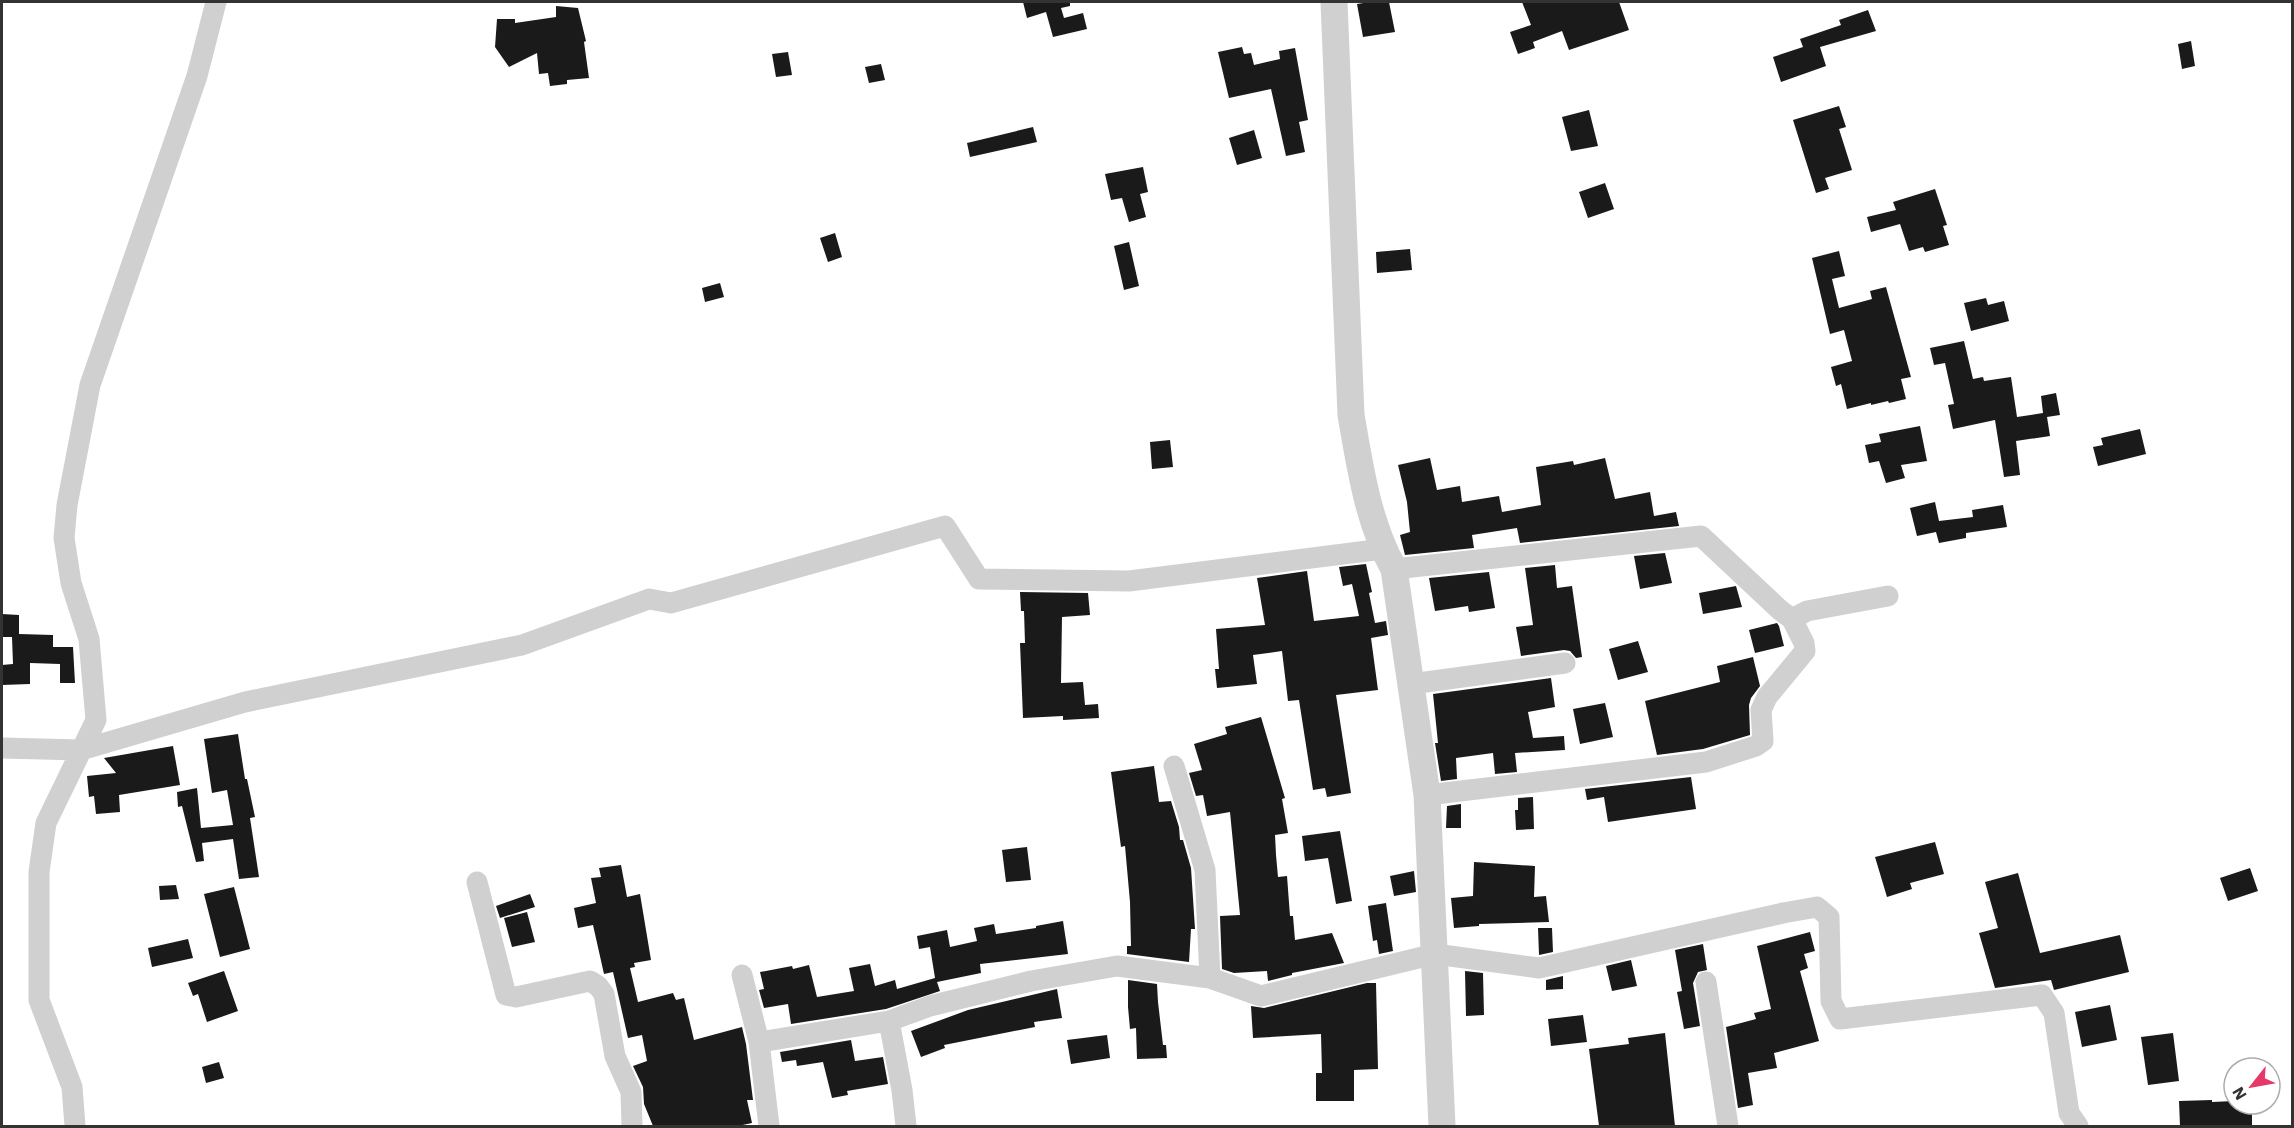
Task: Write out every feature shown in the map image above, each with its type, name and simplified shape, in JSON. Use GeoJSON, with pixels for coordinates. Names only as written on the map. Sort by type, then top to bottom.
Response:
{"type":"FeatureCollection","features":[{"type":"Feature","properties":{"kind":"street"},"geometry":{"type":"LineString","coordinates":[[75,1126],[72,1087],[39,1000],[39,872],[46,823],[96,720],[89,639],[71,583],[64,537],[75,454],[90,385],[197,76],[216,2]]}},
{"type":"Feature","properties":{"kind":"street"},"geometry":{"type":"LineString","coordinates":[[1334,2],[1351,415],[1362,478],[1388,559],[1411,684],[1427,795],[1442,1126]]}},
{"type":"Feature","properties":{"kind":"street"},"geometry":{"type":"LineString","coordinates":[[2,748],[81,750],[245,702],[522,645],[649,599],[671,603],[945,526],[979,579],[1129,581],[1701,536],[1792,619],[1804,643],[1805,651],[1767,697],[1761,710],[1763,741],[1756,746],[1706,762],[1427,795]]}},
{"type":"Feature","properties":{"kind":"street"},"geometry":{"type":"LineString","coordinates":[[1792,619],[1807,611],[1888,596]]}},
{"type":"Feature","properties":{"kind":"street"},"geometry":{"type":"LineString","coordinates":[[1411,684],[1565,663]]}},
{"type":"Feature","properties":{"kind":"street"},"geometry":{"type":"LineString","coordinates":[[1174,766],[1205,870],[1210,978]]}},
{"type":"Feature","properties":{"kind":"street"},"geometry":{"type":"LineString","coordinates":[[477,882],[506,995],[516,997],[590,981],[604,994],[615,1056],[631,1092],[632,1126]]}},
{"type":"Feature","properties":{"kind":"street"},"geometry":{"type":"LineString","coordinates":[[759,1042],[889,1021],[930,1006],[1031,981],[1118,966],[1210,978],[1261,996],[1435,954],[1539,968],[1784,913],[1817,908],[1829,917],[1831,1001],[1840,1019],[2042,995],[2054,1013],[2069,1113],[2078,1126]]}},
{"type":"Feature","properties":{"kind":"street"},"geometry":{"type":"LineString","coordinates":[[742,975],[759,1042],[769,1126]]}},
{"type":"Feature","properties":{"kind":"street"},"geometry":{"type":"LineString","coordinates":[[1706,982],[1728,1126]]}},
{"type":"Feature","properties":{"kind":"street"},"geometry":{"type":"LineString","coordinates":[[889,1021],[902,1090],[906,1126]]}},
{"type":"Feature","properties":{"kind":"building"},"geometry":{"type":"Polygon","coordinates":[[[1023,2],[1070,2],[1070,6],[1061,8],[1064,18],[1083,13],[1087,29],[1053,37],[1046,12],[1027,18],[1023,2]]]}},
{"type":"Feature","properties":{"kind":"building"},"geometry":{"type":"Polygon","coordinates":[[[1389,2],[1395,32],[1363,37],[1357,4],[1389,2]]]}},
{"type":"Feature","properties":{"kind":"building"},"geometry":{"type":"Polygon","coordinates":[[[1522,2],[1619,2],[1629,30],[1569,50],[1562,31],[1533,42],[1535,48],[1518,54],[1510,32],[1531,25],[1522,2]]]}},
{"type":"Feature","properties":{"kind":"building"},"geometry":{"type":"Polygon","coordinates":[[[556,6],[578,8],[586,41],[584,42],[589,78],[567,80],[567,84],[550,86],[548,73],[539,74],[537,53],[509,67],[495,47],[497,19],[515,19],[515,23],[556,17],[556,6]]]}},
{"type":"Feature","properties":{"kind":"building"},"geometry":{"type":"Polygon","coordinates":[[[1868,10],[1876,31],[1820,47],[1826,66],[1781,82],[1773,57],[1803,47],[1800,39],[1841,25],[1839,20],[1868,10]]]}},
{"type":"Feature","properties":{"kind":"building"},"geometry":{"type":"Polygon","coordinates":[[[2191,41],[2195,66],[2182,69],[2178,44],[2191,41]]]}},
{"type":"Feature","properties":{"kind":"building"},"geometry":{"type":"Polygon","coordinates":[[[1242,47],[1244,54],[1251,53],[1254,65],[1280,59],[1279,51],[1295,48],[1308,120],[1299,122],[1305,152],[1286,156],[1271,89],[1229,98],[1218,52],[1242,47]]]}},
{"type":"Feature","properties":{"kind":"building"},"geometry":{"type":"Polygon","coordinates":[[[788,52],[792,75],[776,77],[772,54],[788,52]]]}},
{"type":"Feature","properties":{"kind":"building"},"geometry":{"type":"Polygon","coordinates":[[[881,64],[885,80],[869,83],[865,67],[881,64]]]}},
{"type":"Feature","properties":{"kind":"building"},"geometry":{"type":"Polygon","coordinates":[[[1839,106],[1846,127],[1839,129],[1852,170],[1825,178],[1829,189],[1816,193],[1793,120],[1839,106]]]}},
{"type":"Feature","properties":{"kind":"building"},"geometry":{"type":"Polygon","coordinates":[[[1589,110],[1598,146],[1571,151],[1562,117],[1589,110]]]}},
{"type":"Feature","properties":{"kind":"building"},"geometry":{"type":"Polygon","coordinates":[[[1033,127],[1037,142],[970,157],[967,143],[1033,127]]]}},
{"type":"Feature","properties":{"kind":"building"},"geometry":{"type":"Polygon","coordinates":[[[1254,130],[1262,158],[1237,165],[1229,138],[1254,130]]]}},
{"type":"Feature","properties":{"kind":"building"},"geometry":{"type":"Polygon","coordinates":[[[1143,167],[1148,192],[1140,194],[1146,217],[1129,222],[1122,198],[1111,200],[1105,174],[1143,167]]]}},
{"type":"Feature","properties":{"kind":"building"},"geometry":{"type":"Polygon","coordinates":[[[1605,183],[1614,209],[1588,218],[1579,192],[1605,183]]]}},
{"type":"Feature","properties":{"kind":"building"},"geometry":{"type":"Polygon","coordinates":[[[1935,189],[1947,225],[1943,226],[1949,245],[1925,252],[1923,247],[1909,251],[1900,224],[1871,232],[1867,217],[1896,210],[1893,202],[1935,189]]]}},
{"type":"Feature","properties":{"kind":"building"},"geometry":{"type":"Polygon","coordinates":[[[835,233],[842,257],[828,262],[820,238],[835,233]]]}},
{"type":"Feature","properties":{"kind":"building"},"geometry":{"type":"Polygon","coordinates":[[[1129,242],[1139,286],[1124,290],[1114,246],[1129,242]]]}},
{"type":"Feature","properties":{"kind":"building"},"geometry":{"type":"Polygon","coordinates":[[[1410,249],[1412,270],[1377,273],[1376,252],[1410,249]]]}},
{"type":"Feature","properties":{"kind":"building"},"geometry":{"type":"Polygon","coordinates":[[[1839,251],[1845,276],[1832,279],[1839,308],[1872,299],[1870,291],[1886,287],[1911,377],[1901,379],[1906,399],[1889,403],[1888,401],[1871,405],[1871,403],[1847,409],[1841,384],[1836,386],[1831,367],[1852,361],[1844,330],[1830,334],[1812,258],[1839,251]]]}},
{"type":"Feature","properties":{"kind":"building"},"geometry":{"type":"Polygon","coordinates":[[[720,283],[724,297],[705,302],[702,288],[720,283]]]}},
{"type":"Feature","properties":{"kind":"building"},"geometry":{"type":"Polygon","coordinates":[[[1986,298],[1988,305],[2004,301],[2009,321],[1971,331],[1964,303],[1986,298]]]}},
{"type":"Feature","properties":{"kind":"building"},"geometry":{"type":"Polygon","coordinates":[[[1964,341],[1973,379],[1983,377],[1984,381],[2011,377],[2017,417],[2043,413],[2041,396],[2056,393],[2060,415],[2047,417],[2050,436],[2016,441],[2020,475],[2004,477],[1995,420],[1953,429],[1948,405],[1954,404],[1945,363],[1934,365],[1930,348],[1964,341]]]}},
{"type":"Feature","properties":{"kind":"building"},"geometry":{"type":"Polygon","coordinates":[[[1920,426],[1927,461],[1901,465],[1905,478],[1886,483],[1879,461],[1869,463],[1865,445],[1881,442],[1879,434],[1920,426]]]}},
{"type":"Feature","properties":{"kind":"building"},"geometry":{"type":"Polygon","coordinates":[[[2140,429],[2146,454],[2098,466],[2093,447],[2103,445],[2101,438],[2140,429]]]}},
{"type":"Feature","properties":{"kind":"building"},"geometry":{"type":"Polygon","coordinates":[[[1170,440],[1173,467],[1152,469],[1150,442],[1170,440]]]}},
{"type":"Feature","properties":{"kind":"building"},"geometry":{"type":"Polygon","coordinates":[[[1430,458],[1437,490],[1460,486],[1462,502],[1499,496],[1502,512],[1541,505],[1536,467],[1573,461],[1574,465],[1605,458],[1615,499],[1650,492],[1654,516],[1676,512],[1679,526],[1520,543],[1517,528],[1472,535],[1474,548],[1405,555],[1400,535],[1410,532],[1407,502],[1398,465],[1430,458]]]}},
{"type":"Feature","properties":{"kind":"building"},"geometry":{"type":"Polygon","coordinates":[[[1935,502],[1939,521],[1973,517],[1972,510],[2003,505],[2007,527],[1966,533],[1966,538],[1939,543],[1936,532],[1917,536],[1910,508],[1935,502]]]}},
{"type":"Feature","properties":{"kind":"building"},"geometry":{"type":"Polygon","coordinates":[[[1665,553],[1672,583],[1640,589],[1634,556],[1665,553]]]}},
{"type":"Feature","properties":{"kind":"building"},"geometry":{"type":"Polygon","coordinates":[[[1366,564],[1375,623],[1386,621],[1388,635],[1371,638],[1378,690],[1336,695],[1351,793],[1327,797],[1325,788],[1313,790],[1299,700],[1288,701],[1282,651],[1253,655],[1257,684],[1217,688],[1215,669],[1219,669],[1216,629],[1265,625],[1257,578],[1307,571],[1314,621],[1359,616],[1352,584],[1343,586],[1339,567],[1366,564]]]}},
{"type":"Feature","properties":{"kind":"building"},"geometry":{"type":"Polygon","coordinates":[[[1555,565],[1557,588],[1572,586],[1582,657],[1576,658],[1570,651],[1564,650],[1521,656],[1516,627],[1533,625],[1525,568],[1555,565]]]}},
{"type":"Feature","properties":{"kind":"building"},"geometry":{"type":"Polygon","coordinates":[[[1489,572],[1495,608],[1469,612],[1468,606],[1435,611],[1429,578],[1489,572]]]}},
{"type":"Feature","properties":{"kind":"building"},"geometry":{"type":"Polygon","coordinates":[[[1736,586],[1742,607],[1703,614],[1699,593],[1736,586]]]}},
{"type":"Feature","properties":{"kind":"building"},"geometry":{"type":"Polygon","coordinates":[[[1020,592],[1088,593],[1090,615],[1062,617],[1061,683],[1083,682],[1085,705],[1098,704],[1099,718],[1063,720],[1063,716],[1023,718],[1020,643],[1025,643],[1024,611],[1021,611],[1020,592]]]}},
{"type":"Feature","properties":{"kind":"building"},"geometry":{"type":"Polygon","coordinates":[[[2,614],[19,615],[19,634],[53,635],[53,647],[73,647],[75,683],[60,683],[60,664],[30,663],[30,684],[2,685],[2,665],[13,664],[12,637],[2,637],[2,614]]]}},
{"type":"Feature","properties":{"kind":"building"},"geometry":{"type":"Polygon","coordinates":[[[1777,623],[1784,646],[1755,653],[1749,630],[1777,623]]]}},
{"type":"Feature","properties":{"kind":"building"},"geometry":{"type":"Polygon","coordinates":[[[1638,641],[1648,672],[1618,680],[1609,649],[1638,641]]]}},
{"type":"Feature","properties":{"kind":"building"},"geometry":{"type":"Polygon","coordinates":[[[1753,657],[1760,686],[1749,705],[1750,735],[1703,749],[1657,755],[1645,701],[1720,682],[1717,666],[1753,657]]]}},
{"type":"Feature","properties":{"kind":"building"},"geometry":{"type":"Polygon","coordinates":[[[1551,678],[1555,707],[1528,712],[1533,738],[1564,736],[1565,750],[1515,753],[1517,772],[1495,774],[1493,753],[1456,758],[1457,779],[1441,781],[1435,743],[1438,743],[1433,694],[1551,678]]]}},
{"type":"Feature","properties":{"kind":"building"},"geometry":{"type":"Polygon","coordinates":[[[1605,703],[1613,737],[1580,744],[1573,709],[1605,703]]]}},
{"type":"Feature","properties":{"kind":"building"},"geometry":{"type":"Polygon","coordinates":[[[1261,717],[1285,798],[1282,799],[1288,833],[1275,835],[1276,855],[1278,877],[1287,876],[1290,916],[1293,916],[1295,940],[1332,933],[1344,963],[1292,973],[1292,975],[1268,981],[1267,971],[1234,973],[1222,969],[1220,916],[1240,915],[1230,812],[1207,816],[1203,795],[1196,796],[1189,773],[1202,770],[1194,744],[1227,734],[1225,727],[1261,717]]]}},
{"type":"Feature","properties":{"kind":"building"},"geometry":{"type":"Polygon","coordinates":[[[238,734],[245,779],[247,779],[255,817],[250,818],[259,877],[239,879],[233,839],[202,843],[204,861],[196,862],[182,806],[178,807],[177,792],[197,788],[201,828],[233,825],[227,790],[212,793],[204,739],[238,734]]]}},
{"type":"Feature","properties":{"kind":"building"},"geometry":{"type":"Polygon","coordinates":[[[173,746],[180,785],[119,795],[120,812],[96,814],[94,796],[89,797],[87,776],[116,773],[104,758],[173,746]]]}},
{"type":"Feature","properties":{"kind":"building"},"geometry":{"type":"Polygon","coordinates":[[[1154,766],[1159,802],[1171,801],[1179,827],[1180,840],[1183,840],[1191,868],[1195,929],[1191,929],[1189,962],[1127,954],[1127,946],[1131,946],[1130,902],[1125,846],[1121,847],[1111,772],[1154,766]]]}},
{"type":"Feature","properties":{"kind":"building"},"geometry":{"type":"Polygon","coordinates":[[[1691,777],[1696,809],[1608,822],[1604,797],[1587,800],[1585,789],[1691,777]]]}},
{"type":"Feature","properties":{"kind":"building"},"geometry":{"type":"Polygon","coordinates":[[[1533,797],[1534,829],[1516,830],[1515,810],[1518,810],[1518,798],[1533,797]]]}},
{"type":"Feature","properties":{"kind":"building"},"geometry":{"type":"Polygon","coordinates":[[[1461,804],[1461,828],[1446,828],[1447,806],[1461,804]]]}},
{"type":"Feature","properties":{"kind":"building"},"geometry":{"type":"Polygon","coordinates":[[[1340,831],[1352,901],[1336,904],[1328,858],[1305,861],[1302,836],[1340,831]]]}},
{"type":"Feature","properties":{"kind":"building"},"geometry":{"type":"Polygon","coordinates":[[[1935,842],[1944,874],[1910,883],[1912,889],[1887,897],[1875,857],[1935,842]]]}},
{"type":"Feature","properties":{"kind":"building"},"geometry":{"type":"Polygon","coordinates":[[[1027,847],[1031,880],[1006,882],[1002,850],[1027,847]]]}},
{"type":"Feature","properties":{"kind":"building"},"geometry":{"type":"Polygon","coordinates":[[[1474,862],[1535,866],[1534,897],[1546,896],[1549,922],[1479,924],[1479,926],[1454,928],[1451,898],[1473,896],[1474,862]]]}},
{"type":"Feature","properties":{"kind":"building"},"geometry":{"type":"Polygon","coordinates":[[[621,865],[627,897],[640,894],[651,960],[634,963],[635,967],[630,968],[638,1002],[673,993],[676,1000],[684,998],[694,1040],[742,1027],[753,1100],[747,1100],[752,1123],[738,1126],[653,1126],[644,1104],[643,1087],[633,1066],[647,1061],[642,1035],[628,1038],[613,972],[604,974],[593,925],[578,928],[574,908],[596,903],[591,878],[601,877],[599,868],[621,865]]]}},
{"type":"Feature","properties":{"kind":"building"},"geometry":{"type":"Polygon","coordinates":[[[2250,868],[2258,891],[2228,901],[2220,878],[2250,868]]]}},
{"type":"Feature","properties":{"kind":"building"},"geometry":{"type":"Polygon","coordinates":[[[1414,871],[1416,892],[1394,896],[1390,876],[1414,871]]]}},
{"type":"Feature","properties":{"kind":"building"},"geometry":{"type":"Polygon","coordinates":[[[2018,873],[2040,953],[2120,935],[2129,972],[2054,990],[2051,980],[1995,988],[1979,933],[1998,928],[1985,882],[2018,873]]]}},
{"type":"Feature","properties":{"kind":"building"},"geometry":{"type":"Polygon","coordinates":[[[176,885],[179,899],[160,900],[159,886],[176,885]]]}},
{"type":"Feature","properties":{"kind":"building"},"geometry":{"type":"Polygon","coordinates":[[[234,887],[250,949],[220,957],[204,894],[234,887]]]}},
{"type":"Feature","properties":{"kind":"building"},"geometry":{"type":"Polygon","coordinates":[[[530,894],[535,907],[500,918],[496,906],[530,894]]]}},
{"type":"Feature","properties":{"kind":"building"},"geometry":{"type":"Polygon","coordinates":[[[1386,903],[1393,951],[1379,954],[1377,940],[1373,941],[1368,906],[1386,903]]]}},
{"type":"Feature","properties":{"kind":"building"},"geometry":{"type":"Polygon","coordinates":[[[527,912],[535,942],[512,947],[504,918],[527,912]]]}},
{"type":"Feature","properties":{"kind":"building"},"geometry":{"type":"Polygon","coordinates":[[[1063,921],[1068,954],[980,964],[981,973],[937,982],[940,991],[886,1009],[791,1024],[788,1004],[764,1008],[759,990],[764,989],[760,972],[809,965],[817,997],[854,991],[849,968],[870,964],[875,986],[895,980],[897,989],[935,978],[930,947],[919,949],[917,936],[947,930],[950,947],[977,941],[974,928],[994,924],[996,934],[1063,921]]]}},
{"type":"Feature","properties":{"kind":"building"},"geometry":{"type":"Polygon","coordinates":[[[1538,928],[1552,928],[1553,952],[1539,955],[1538,928]]]}},
{"type":"Feature","properties":{"kind":"building"},"geometry":{"type":"Polygon","coordinates":[[[1810,932],[1815,951],[1804,954],[1808,968],[1800,971],[1819,1041],[1774,1053],[1777,1068],[1748,1073],[1753,1105],[1738,1108],[1726,1027],[1756,1019],[1754,1013],[1771,1009],[1757,946],[1810,932]]]}},
{"type":"Feature","properties":{"kind":"building"},"geometry":{"type":"Polygon","coordinates":[[[188,939],[193,958],[152,967],[148,948],[188,939]]]}},
{"type":"Feature","properties":{"kind":"building"},"geometry":{"type":"Polygon","coordinates":[[[1703,944],[1707,970],[1698,972],[1693,983],[1700,1026],[1684,1029],[1677,992],[1682,991],[1675,950],[1703,944]]]}},
{"type":"Feature","properties":{"kind":"building"},"geometry":{"type":"Polygon","coordinates":[[[1631,960],[1637,986],[1612,991],[1606,966],[1631,960]]]}},
{"type":"Feature","properties":{"kind":"building"},"geometry":{"type":"Polygon","coordinates":[[[224,971],[238,1011],[207,1022],[198,994],[193,996],[188,983],[224,971]]]}},
{"type":"Feature","properties":{"kind":"building"},"geometry":{"type":"Polygon","coordinates":[[[1465,971],[1483,973],[1484,1015],[1466,1016],[1465,971]]]}},
{"type":"Feature","properties":{"kind":"building"},"geometry":{"type":"Polygon","coordinates":[[[1563,976],[1563,989],[1546,990],[1546,980],[1563,976]]]}},
{"type":"Feature","properties":{"kind":"building"},"geometry":{"type":"Polygon","coordinates":[[[1128,980],[1157,984],[1163,1045],[1166,1045],[1167,1058],[1137,1059],[1136,1028],[1130,1029],[1128,980]]]}},
{"type":"Feature","properties":{"kind":"building"},"geometry":{"type":"Polygon","coordinates":[[[1367,983],[1376,983],[1378,1069],[1354,1070],[1354,1101],[1316,1101],[1316,1073],[1322,1073],[1321,1034],[1253,1038],[1251,1006],[1264,1008],[1367,983]]]}},
{"type":"Feature","properties":{"kind":"building"},"geometry":{"type":"Polygon","coordinates":[[[1057,989],[1062,1018],[1034,1022],[1035,1027],[944,1045],[945,1048],[921,1057],[911,1031],[968,1010],[1057,989]]]}},
{"type":"Feature","properties":{"kind":"building"},"geometry":{"type":"Polygon","coordinates":[[[2110,1005],[2117,1040],[2082,1047],[2075,1012],[2110,1005]]]}},
{"type":"Feature","properties":{"kind":"building"},"geometry":{"type":"Polygon","coordinates":[[[1583,1015],[1587,1042],[1551,1046],[1548,1019],[1583,1015]]]}},
{"type":"Feature","properties":{"kind":"building"},"geometry":{"type":"Polygon","coordinates":[[[1665,1033],[1675,1126],[1599,1126],[1589,1049],[1629,1044],[1628,1038],[1665,1033]]]}},
{"type":"Feature","properties":{"kind":"building"},"geometry":{"type":"Polygon","coordinates":[[[2173,1033],[2179,1081],[2148,1085],[2141,1037],[2173,1033]]]}},
{"type":"Feature","properties":{"kind":"building"},"geometry":{"type":"Polygon","coordinates":[[[1107,1035],[1110,1058],[1071,1064],[1067,1040],[1107,1035]]]}},
{"type":"Feature","properties":{"kind":"building"},"geometry":{"type":"Polygon","coordinates":[[[851,1040],[855,1061],[883,1057],[888,1084],[847,1091],[848,1095],[832,1098],[823,1062],[797,1066],[796,1060],[782,1062],[780,1052],[851,1040]]]}},
{"type":"Feature","properties":{"kind":"building"},"geometry":{"type":"Polygon","coordinates":[[[219,1062],[224,1078],[206,1083],[202,1067],[219,1062]]]}},
{"type":"Feature","properties":{"kind":"building"},"geometry":{"type":"Polygon","coordinates":[[[2179,1101],[2222,1102],[2222,1116],[2252,1116],[2252,1126],[2180,1126],[2179,1101]]]}}]}
